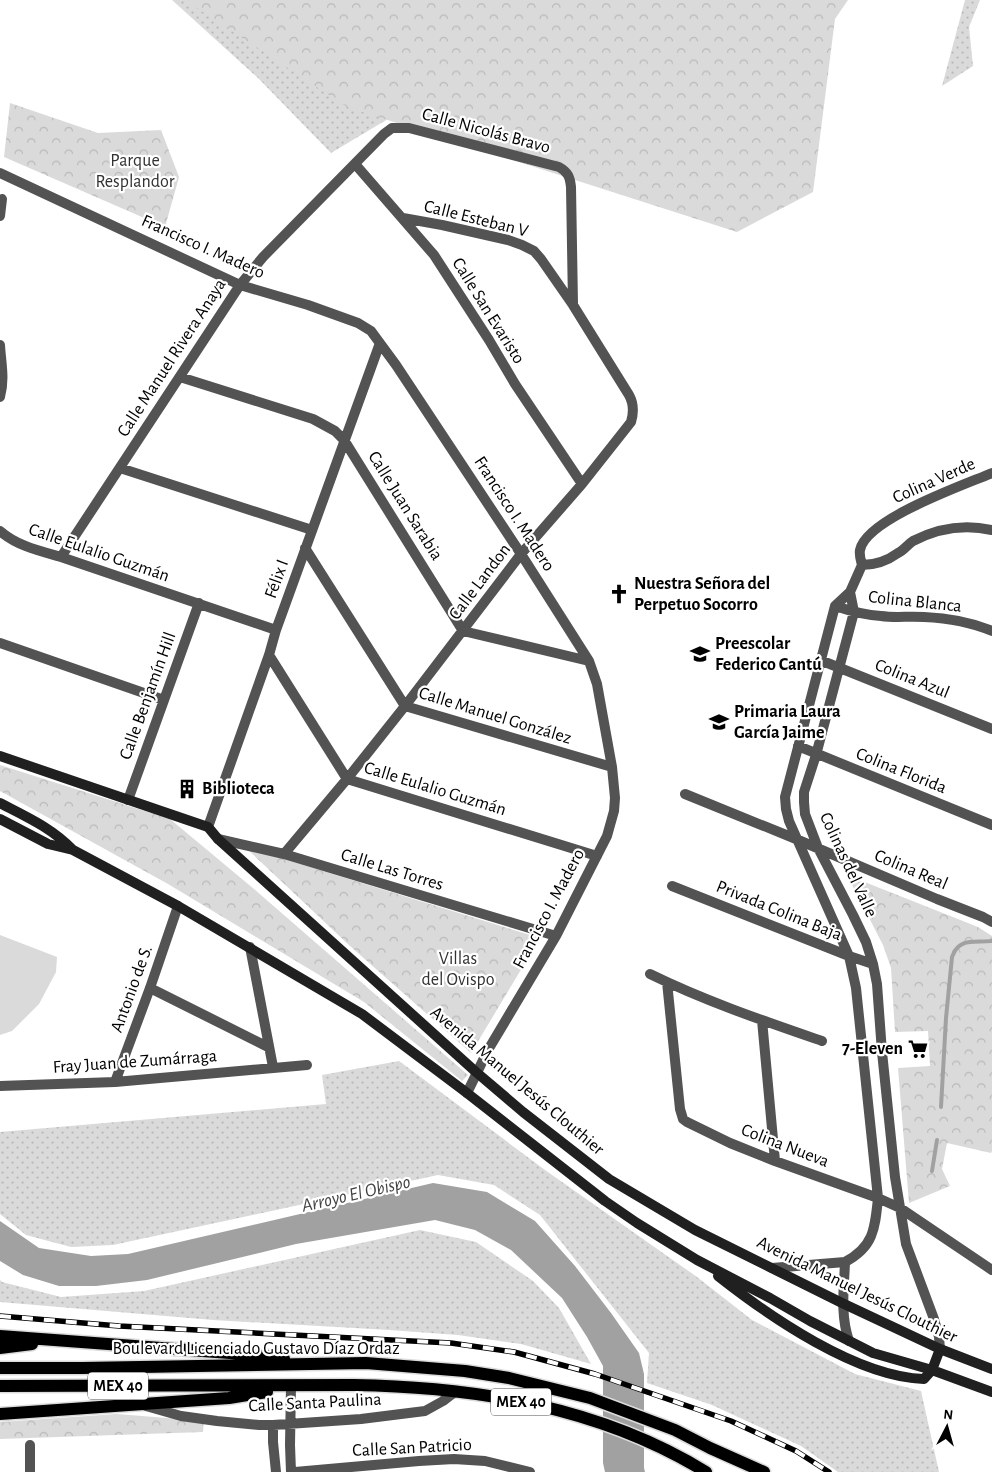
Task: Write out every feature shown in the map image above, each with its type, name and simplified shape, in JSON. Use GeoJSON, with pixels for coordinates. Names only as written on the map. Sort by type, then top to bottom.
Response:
{"type":"FeatureCollection","features":[{"type":"Feature","properties":{"kind":"main road"},"geometry":{"type":"LineString","coordinates":[[0,1336],[268,1356],[314,1364]]}},
{"type":"Feature","properties":{"kind":"main road"},"geometry":{"type":"LineString","coordinates":[[0,1348],[57,1340]]}},
{"type":"Feature","properties":{"kind":"main road","name":"Boulevard Licenciado Gustavo Díaz Ordaz"},"geometry":{"type":"LineString","coordinates":[[0,1368],[366,1363],[465,1371],[518,1380],[590,1398],[654,1421],[764,1472]]}},
{"type":"Feature","properties":{"kind":"main road","name":"Boulevard Licenciado Gustavo Díaz Ordaz"},"geometry":{"type":"LineString","coordinates":[[0,1386],[402,1386],[456,1391],[546,1407],[584,1417],[650,1442],[706,1472]]}},
{"type":"Feature","properties":{"kind":"main road"},"geometry":{"type":"LineString","coordinates":[[0,1414],[229,1398],[267,1392],[288,1386]]}},
{"type":"Feature","properties":{"kind":"main road","name":"MEX 40"},"geometry":{"type":"LineString","coordinates":[[710,1448],[742,1472]]}},
{"type":"Feature","properties":{"kind":"street","name":"Calle Manuel Rivera Anaya"},"geometry":{"type":"LineString","coordinates":[[61,557],[240,285],[263,257],[392,128]]}},
{"type":"Feature","properties":{"kind":"street","name":"Calle Nicolás Bravo"},"geometry":{"type":"LineString","coordinates":[[392,128],[409,128],[559,167],[568,174],[571,187],[573,305]]}},
{"type":"Feature","properties":{"kind":"street","name":"Calle San Evaristo"},"geometry":{"type":"LineString","coordinates":[[355,164],[434,255],[515,384],[582,484]]}},
{"type":"Feature","properties":{"kind":"street","name":"Francisco I. Madero"},"geometry":{"type":"LineString","coordinates":[[0,172],[240,285],[308,305],[358,323],[371,331],[396,365],[521,554],[589,661],[597,684],[612,767],[614,811],[607,836],[556,936],[488,1050],[467,1093]]}},
{"type":"Feature","properties":{"kind":"street"},"geometry":{"type":"LineString","coordinates":[[0,216],[2,199]]}},
{"type":"Feature","properties":{"kind":"street","name":"Calle Esteban V"},"geometry":{"type":"LineString","coordinates":[[403,218],[468,231],[522,245],[534,251],[573,305]]}},
{"type":"Feature","properties":{"kind":"street","name":"Calle Landon"},"geometry":{"type":"LineString","coordinates":[[284,854],[405,706],[521,554],[582,484],[631,422],[634,409],[630,395],[573,305]]}},
{"type":"Feature","properties":{"kind":"street","name":"Félix I"},"geometry":{"type":"LineString","coordinates":[[208,827],[305,548],[380,342]]}},
{"type":"Feature","properties":{"kind":"street"},"geometry":{"type":"LineString","coordinates":[[0,345],[3,373],[0,397]]}},
{"type":"Feature","properties":{"kind":"street","name":"Calle Juan Sarabia"},"geometry":{"type":"LineString","coordinates":[[180,377],[312,419],[335,431],[344,440],[463,631]]}},
{"type":"Feature","properties":{"kind":"street"},"geometry":{"type":"LineString","coordinates":[[120,468],[312,530]]}},
{"type":"Feature","properties":{"kind":"street","name":"Colina Verde"},"geometry":{"type":"LineString","coordinates":[[850,592],[862,565],[860,550],[863,542],[870,534],[904,510],[992,473]]}},
{"type":"Feature","properties":{"kind":"street"},"geometry":{"type":"LineString","coordinates":[[862,565],[870,566],[888,559],[912,542],[942,529],[978,527],[992,530]]}},
{"type":"Feature","properties":{"kind":"street","name":"Calle Eulalio Guzmán"},"geometry":{"type":"LineString","coordinates":[[0,531],[18,543],[276,630]]}},
{"type":"Feature","properties":{"kind":"street","name":"Calle Manuel González"},"geometry":{"type":"LineString","coordinates":[[305,548],[405,706],[612,767]]}},
{"type":"Feature","properties":{"kind":"street"},"geometry":{"type":"LineString","coordinates":[[835,606],[850,592]]}},
{"type":"Feature","properties":{"kind":"street","name":"Colinas del Valle"},"geometry":{"type":"LineString","coordinates":[[850,592],[854,612],[804,792],[805,814],[818,848],[866,942],[873,964],[878,984],[882,1052],[895,1177],[906,1244],[934,1319],[940,1349]]}},
{"type":"Feature","properties":{"kind":"street","name":"Calle Benjamín Hill"},"geometry":{"type":"LineString","coordinates":[[128,800],[199,603]]}},
{"type":"Feature","properties":{"kind":"street","name":"Colinas del Valle"},"geometry":{"type":"LineString","coordinates":[[835,606],[785,797],[788,815],[796,839],[849,956],[856,988],[878,1198],[876,1221],[871,1238],[862,1251],[845,1262]]}},
{"type":"Feature","properties":{"kind":"street","name":"Colina Blanca"},"geometry":{"type":"LineString","coordinates":[[835,606],[854,612],[882,616],[924,617],[948,620],[984,627],[992,631]]}},
{"type":"Feature","properties":{"kind":"street"},"geometry":{"type":"LineString","coordinates":[[463,631],[589,661]]}},
{"type":"Feature","properties":{"kind":"street"},"geometry":{"type":"LineString","coordinates":[[0,643],[164,700]]}},
{"type":"Feature","properties":{"kind":"street","name":"Calle Eulalio Guzmán"},"geometry":{"type":"LineString","coordinates":[[269,655],[347,779],[596,856]]}},
{"type":"Feature","properties":{"kind":"street","name":"Colina Azul"},"geometry":{"type":"LineString","coordinates":[[820,660],[992,729]]}},
{"type":"Feature","properties":{"kind":"street","name":"Colina Florida"},"geometry":{"type":"LineString","coordinates":[[798,746],[992,825]]}},
{"type":"Feature","properties":{"kind":"street"},"geometry":{"type":"LineString","coordinates":[[0,756],[208,827]]}},
{"type":"Feature","properties":{"kind":"street","name":"Colina Real"},"geometry":{"type":"LineString","coordinates":[[686,794],[992,922]]}},
{"type":"Feature","properties":{"kind":"street","name":"Avenida Manuel Jesús Clouthier"},"geometry":{"type":"LineString","coordinates":[[0,803],[52,831],[73,850],[178,906],[362,1014],[605,1201],[697,1260],[873,1353],[932,1370],[992,1392]]}},
{"type":"Feature","properties":{"kind":"street"},"geometry":{"type":"LineString","coordinates":[[0,819],[48,844],[73,850]]}},
{"type":"Feature","properties":{"kind":"street","name":"Avenida Manuel Jesús Clouthier"},"geometry":{"type":"LineString","coordinates":[[208,827],[218,839],[476,1072],[523,1112],[610,1179],[695,1230],[940,1349],[992,1369]]}},
{"type":"Feature","properties":{"kind":"street","name":"Calle Las Torres"},"geometry":{"type":"LineString","coordinates":[[218,839],[284,854],[556,936]]}},
{"type":"Feature","properties":{"kind":"street","name":"Privada Colina Baja"},"geometry":{"type":"LineString","coordinates":[[672,886],[873,964]]}},
{"type":"Feature","properties":{"kind":"street","name":"Antonio de S."},"geometry":{"type":"LineString","coordinates":[[115,1082],[178,906]]}},
{"type":"Feature","properties":{"kind":"street"},"geometry":{"type":"LineString","coordinates":[[250,947],[273,1067]]}},
{"type":"Feature","properties":{"kind":"street"},"geometry":{"type":"LineString","coordinates":[[650,974],[762,1020],[822,1042]]}},
{"type":"Feature","properties":{"kind":"street","name":"Colina Nueva"},"geometry":{"type":"LineString","coordinates":[[667,982],[680,1109],[683,1119],[692,1126],[730,1143],[900,1208],[992,1270]]}},
{"type":"Feature","properties":{"kind":"street","name":"Fray Juan de Zumárraga"},"geometry":{"type":"LineString","coordinates":[[150,988],[268,1047]]}},
{"type":"Feature","properties":{"kind":"street"},"geometry":{"type":"LineString","coordinates":[[762,1020],[775,1161]]}},
{"type":"Feature","properties":{"kind":"street","name":"Fray Juan de Zumárraga"},"geometry":{"type":"LineString","coordinates":[[0,1086],[115,1082],[308,1064]]}},
{"type":"Feature","properties":{"kind":"street"},"geometry":{"type":"LineString","coordinates":[[697,1260],[769,1314],[829,1349],[869,1366],[902,1376],[924,1378],[932,1370],[940,1349]]}},
{"type":"Feature","properties":{"kind":"street"},"geometry":{"type":"LineString","coordinates":[[772,1268],[845,1262],[842,1303],[844,1328],[849,1341]]}},
{"type":"Feature","properties":{"kind":"street"},"geometry":{"type":"LineString","coordinates":[[288,1386],[291,1472]]}},
{"type":"Feature","properties":{"kind":"street","name":"Calle Santa Paulina"},"geometry":{"type":"LineString","coordinates":[[140,1404],[181,1416],[273,1425],[361,1419],[425,1412],[456,1391]]}},
{"type":"Feature","properties":{"kind":"street"},"geometry":{"type":"LineString","coordinates":[[273,1425],[276,1472]]}},
{"type":"Feature","properties":{"kind":"street"},"geometry":{"type":"LineString","coordinates":[[30,1445],[30,1472]]}},
{"type":"Feature","properties":{"kind":"street","name":"Calle San Patricio"},"geometry":{"type":"LineString","coordinates":[[296,1472],[409,1461],[454,1459],[485,1461],[530,1472]]}},
{"type":"Feature","properties":{"kind":"green space"},"geometry":{"type":"Polygon","coordinates":[[[172,0],[556,0],[403,110],[331,153],[258,78],[172,0]]]}},
{"type":"Feature","properties":{"kind":"green space"},"geometry":{"type":"Polygon","coordinates":[[[185,0],[848,0],[835,19],[813,192],[737,232],[347,107],[185,0]]]}},
{"type":"Feature","properties":{"kind":"green space"},"geometry":{"type":"Polygon","coordinates":[[[965,0],[980,0],[969,27],[973,66],[942,86],[965,0]]]}},
{"type":"Feature","properties":{"kind":"green space","name":"Parque Resplandor"},"geometry":{"type":"Polygon","coordinates":[[[10,103],[98,133],[161,130],[179,177],[165,227],[4,157],[10,103]]]}},
{"type":"Feature","properties":{"kind":"green space","name":"Villas del Ovispo"},"geometry":{"type":"Polygon","coordinates":[[[0,765],[170,819],[254,889],[468,1075],[462,1081],[364,1002],[168,884],[0,791],[0,765]]]}},
{"type":"Feature","properties":{"kind":"green space","name":"Villas del Ovispo"},"geometry":{"type":"Polygon","coordinates":[[[245,847],[540,938],[471,1053],[350,946],[245,847]]]}},
{"type":"Feature","properties":{"kind":"green space"},"geometry":{"type":"Polygon","coordinates":[[[847,875],[978,927],[992,936],[992,1151],[991,1153],[947,1143],[942,1169],[950,1186],[909,1203],[898,1068],[930,1066],[928,1031],[895,1032],[891,968],[883,945],[847,875]]]}},
{"type":"Feature","properties":{"kind":"green space"},"geometry":{"type":"Polygon","coordinates":[[[0,935],[57,957],[56,972],[39,1004],[12,1031],[0,1035],[0,935]]]}},
{"type":"Feature","properties":{"kind":"green space"},"geometry":{"type":"Polygon","coordinates":[[[399,1061],[545,1170],[697,1277],[752,1320],[855,1374],[921,1391],[939,1472],[838,1472],[801,1446],[712,1405],[647,1383],[649,1353],[540,1215],[494,1185],[438,1175],[113,1245],[71,1247],[26,1235],[0,1214],[0,1132],[326,1104],[322,1075],[399,1061]]]}},
{"type":"Feature","properties":{"kind":"green space"},"geometry":{"type":"Polygon","coordinates":[[[420,1230],[476,1242],[533,1281],[559,1308],[591,1364],[521,1344],[458,1335],[213,1320],[0,1302],[0,1280],[61,1297],[144,1291],[420,1230]]]}},
{"type":"Feature","properties":{"kind":"green space"},"geometry":{"type":"Polygon","coordinates":[[[117,1414],[204,1421],[203,1432],[0,1439],[0,1422],[117,1414]]]}},
{"type":"Feature","properties":{"kind":"shaded area"},"geometry":{"type":"Polygon","coordinates":[[[433,1183],[487,1192],[535,1221],[575,1266],[611,1313],[639,1353],[644,1374],[645,1472],[605,1472],[603,1463],[603,1366],[562,1298],[511,1250],[475,1230],[435,1220],[296,1244],[147,1280],[96,1286],[59,1286],[23,1275],[0,1261],[0,1221],[39,1248],[91,1256],[128,1254],[433,1183]]]}},
{"type":"Feature","properties":{"kind":"waterway"},"geometry":{"type":"LineString","coordinates":[[941,1107],[946,1018],[952,957],[959,946],[963,944],[992,941]]}},
{"type":"Feature","properties":{"kind":"waterway"},"geometry":{"type":"LineString","coordinates":[[932,1171],[937,1140]]}},
{"type":"Feature","properties":{"kind":"railway"},"geometry":{"type":"LineString","coordinates":[[0,1316],[119,1326],[451,1343],[514,1352],[595,1374],[731,1421],[796,1451],[829,1472]]}},
{"type":"Feature","properties":{"kind":"place","name":"Nuestra Señora del Perpetuo Socorro"},"geometry":{"type":"Point","coordinates":[619,594]}},
{"type":"Feature","properties":{"kind":"place","name":"Preescolar Federico Cantú"},"geometry":{"type":"Point","coordinates":[700,654]}},
{"type":"Feature","properties":{"kind":"place","name":"Primaria Laura García Jaime"},"geometry":{"type":"Point","coordinates":[719,722]}},
{"type":"Feature","properties":{"kind":"place","name":"Biblioteca"},"geometry":{"type":"Point","coordinates":[187,789]}},
{"type":"Feature","properties":{"kind":"place","name":"7-Eleven"},"geometry":{"type":"Point","coordinates":[918,1049]}},
{"type":"Feature","properties":{"kind":"water label","name":"Arroyo El Obispo"},"geometry":{"type":"Point","coordinates":[356,1194]}}]}
